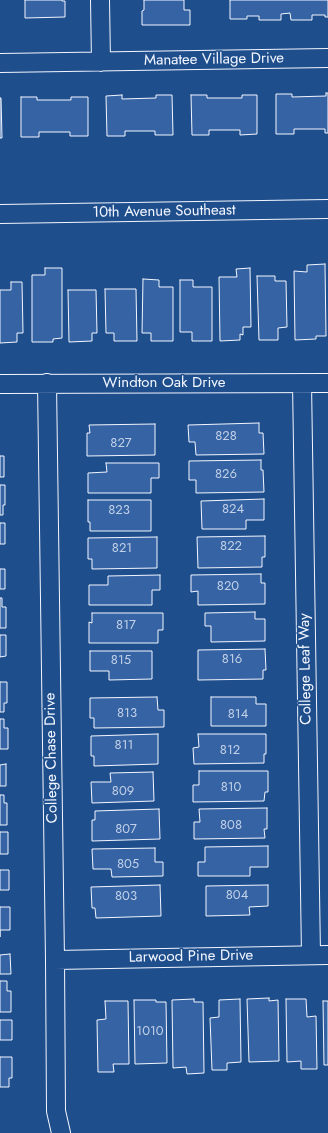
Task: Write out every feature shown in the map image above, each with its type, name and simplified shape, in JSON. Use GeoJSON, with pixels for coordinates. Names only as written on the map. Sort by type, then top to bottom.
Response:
{"type":"FeatureCollection","features":[{"type":"Feature","properties":{"kind":"street"},"geometry":{"type":"LineString","coordinates":[[100,0],[101,62]]}},
{"type":"Feature","properties":{"kind":"street","name":"Manatee Village Drive"},"geometry":{"type":"LineString","coordinates":[[0,63],[328,58]]}},
{"type":"Feature","properties":{"kind":"street","name":"10th Avenue Southeast"},"geometry":{"type":"LineString","coordinates":[[0,214],[328,209]]}},
{"type":"Feature","properties":{"kind":"street","name":"College Chase Drive"},"geometry":{"type":"LineString","coordinates":[[47,383],[56,1111],[61,1133]]}},
{"type":"Feature","properties":{"kind":"street","name":"College Leaf Way"},"geometry":{"type":"LineString","coordinates":[[302,383],[319,955]]}},
{"type":"Feature","properties":{"kind":"street","name":"Windton Oak Drive"},"geometry":{"type":"LineString","coordinates":[[0,384],[328,383]]}},
{"type":"Feature","properties":{"kind":"street","name":"Larwood Pine Drive"},"geometry":{"type":"LineString","coordinates":[[55,960],[319,955]]}},
{"type":"Feature","properties":{"kind":"building"},"geometry":{"type":"Polygon","coordinates":[[[25,0],[65,1],[65,17],[25,18],[25,0]]]}},
{"type":"Feature","properties":{"kind":"building"},"geometry":{"type":"Polygon","coordinates":[[[144,0],[184,0],[184,10],[190,10],[190,25],[142,25],[144,0]]]}},
{"type":"Feature","properties":{"kind":"building"},"geometry":{"type":"Polygon","coordinates":[[[230,0],[328,0],[328,17],[325,17],[325,15],[312,15],[312,20],[291,20],[290,13],[281,14],[281,20],[259,20],[259,16],[247,16],[247,19],[230,19],[230,0]]]}},
{"type":"Feature","properties":{"kind":"building"},"geometry":{"type":"Polygon","coordinates":[[[326,93],[328,93],[328,133],[325,133],[325,129],[294,129],[294,134],[276,134],[276,94],[292,94],[292,97],[326,96],[326,93]]]}},
{"type":"Feature","properties":{"kind":"building"},"geometry":{"type":"Polygon","coordinates":[[[122,95],[122,99],[156,98],[156,95],[172,95],[173,135],[155,135],[155,131],[125,131],[125,136],[107,136],[106,96],[122,95]]]}},
{"type":"Feature","properties":{"kind":"building"},"geometry":{"type":"Polygon","coordinates":[[[191,95],[207,95],[207,98],[242,98],[242,95],[257,95],[257,134],[240,135],[240,130],[209,130],[209,135],[192,135],[191,95]]]}},
{"type":"Feature","properties":{"kind":"building"},"geometry":{"type":"Polygon","coordinates":[[[21,97],[37,97],[37,100],[71,100],[71,97],[88,97],[88,136],[70,136],[70,132],[39,132],[39,137],[21,137],[21,97]]]}},
{"type":"Feature","properties":{"kind":"building"},"geometry":{"type":"Polygon","coordinates":[[[1,98],[2,138],[0,138],[1,98]]]}},
{"type":"Feature","properties":{"kind":"building"},"geometry":{"type":"Polygon","coordinates":[[[325,264],[326,336],[316,336],[316,339],[295,340],[294,271],[307,272],[307,265],[325,264]]]}},
{"type":"Feature","properties":{"kind":"building"},"geometry":{"type":"Polygon","coordinates":[[[45,268],[62,268],[62,338],[53,339],[53,342],[32,342],[32,275],[45,275],[45,268]]]}},
{"type":"Feature","properties":{"kind":"building"},"geometry":{"type":"Polygon","coordinates":[[[250,268],[251,327],[243,327],[243,335],[240,334],[240,340],[220,341],[219,277],[237,277],[236,269],[250,268]]]}},
{"type":"Feature","properties":{"kind":"building"},"geometry":{"type":"Polygon","coordinates":[[[257,276],[275,276],[275,281],[286,281],[287,327],[278,328],[278,340],[259,340],[257,276]]]}},
{"type":"Feature","properties":{"kind":"building"},"geometry":{"type":"Polygon","coordinates":[[[143,279],[159,280],[159,287],[173,287],[173,341],[151,341],[151,333],[142,333],[143,279]]]}},
{"type":"Feature","properties":{"kind":"building"},"geometry":{"type":"Polygon","coordinates":[[[180,280],[193,280],[193,287],[212,287],[212,341],[192,341],[192,332],[180,332],[180,280]]]}},
{"type":"Feature","properties":{"kind":"building"},"geometry":{"type":"Polygon","coordinates":[[[11,282],[22,282],[23,333],[17,333],[17,342],[0,343],[0,290],[11,290],[11,282]]]}},
{"type":"Feature","properties":{"kind":"building"},"geometry":{"type":"Polygon","coordinates":[[[105,289],[136,289],[137,341],[114,341],[114,333],[106,333],[105,289]]]}},
{"type":"Feature","properties":{"kind":"building"},"geometry":{"type":"Polygon","coordinates":[[[68,290],[96,290],[97,333],[92,333],[92,341],[69,342],[68,290]]]}},
{"type":"Feature","properties":{"kind":"building"},"geometry":{"type":"Polygon","coordinates":[[[259,423],[259,433],[263,433],[264,454],[196,455],[195,442],[189,442],[188,425],[259,423]]]}},
{"type":"Feature","properties":{"kind":"building"},"geometry":{"type":"Polygon","coordinates":[[[155,424],[155,455],[87,456],[87,433],[90,433],[89,425],[155,424]]]}},
{"type":"Feature","properties":{"kind":"building"},"geometry":{"type":"Polygon","coordinates":[[[0,456],[4,456],[4,477],[0,477],[0,456]]]}},
{"type":"Feature","properties":{"kind":"building"},"geometry":{"type":"Polygon","coordinates":[[[261,460],[264,492],[196,493],[196,480],[189,480],[189,461],[261,460]]]}},
{"type":"Feature","properties":{"kind":"building"},"geometry":{"type":"Polygon","coordinates":[[[106,463],[159,463],[159,478],[151,478],[151,493],[88,493],[88,473],[107,472],[106,463]]]}},
{"type":"Feature","properties":{"kind":"building"},"geometry":{"type":"Polygon","coordinates":[[[0,485],[5,485],[5,505],[3,505],[3,515],[0,515],[0,485]]]}},
{"type":"Feature","properties":{"kind":"building"},"geometry":{"type":"Polygon","coordinates":[[[264,499],[264,520],[246,520],[246,529],[202,529],[201,501],[264,499]]]}},
{"type":"Feature","properties":{"kind":"building"},"geometry":{"type":"Polygon","coordinates":[[[88,500],[151,500],[151,531],[90,531],[90,522],[88,522],[88,500]]]}},
{"type":"Feature","properties":{"kind":"building"},"geometry":{"type":"Polygon","coordinates":[[[0,523],[5,523],[5,544],[0,544],[0,523]]]}},
{"type":"Feature","properties":{"kind":"building"},"geometry":{"type":"Polygon","coordinates":[[[265,536],[265,557],[262,557],[262,567],[198,568],[197,537],[265,536]]]}},
{"type":"Feature","properties":{"kind":"building"},"geometry":{"type":"Polygon","coordinates":[[[157,537],[157,568],[92,569],[92,559],[88,559],[88,538],[157,537]]]}},
{"type":"Feature","properties":{"kind":"building"},"geometry":{"type":"Polygon","coordinates":[[[0,569],[5,569],[5,589],[0,589],[0,569]]]}},
{"type":"Feature","properties":{"kind":"building"},"geometry":{"type":"Polygon","coordinates":[[[261,574],[261,583],[265,583],[265,604],[198,605],[198,591],[191,592],[191,575],[261,574]]]}},
{"type":"Feature","properties":{"kind":"building"},"geometry":{"type":"Polygon","coordinates":[[[160,575],[160,590],[152,590],[152,605],[89,605],[89,585],[108,585],[108,576],[160,575]]]}},
{"type":"Feature","properties":{"kind":"building"},"geometry":{"type":"Polygon","coordinates":[[[0,598],[2,598],[2,607],[6,607],[6,628],[0,628],[0,598]]]}},
{"type":"Feature","properties":{"kind":"building"},"geometry":{"type":"Polygon","coordinates":[[[255,612],[255,619],[265,619],[265,641],[211,642],[211,626],[205,626],[205,613],[255,612]]]}},
{"type":"Feature","properties":{"kind":"building"},"geometry":{"type":"Polygon","coordinates":[[[92,613],[163,613],[163,630],[158,630],[158,643],[89,643],[89,622],[92,623],[92,613]]]}},
{"type":"Feature","properties":{"kind":"building"},"geometry":{"type":"Polygon","coordinates":[[[0,635],[6,635],[6,656],[0,657],[0,635]]]}},
{"type":"Feature","properties":{"kind":"building"},"geometry":{"type":"Polygon","coordinates":[[[265,649],[266,670],[263,670],[263,679],[198,680],[198,650],[265,649]]]}},
{"type":"Feature","properties":{"kind":"building"},"geometry":{"type":"Polygon","coordinates":[[[90,651],[152,651],[152,679],[109,680],[109,671],[90,671],[90,651]]]}},
{"type":"Feature","properties":{"kind":"building"},"geometry":{"type":"Polygon","coordinates":[[[0,682],[7,682],[7,703],[4,703],[4,712],[0,712],[0,682]]]}},
{"type":"Feature","properties":{"kind":"building"},"geometry":{"type":"Polygon","coordinates":[[[157,697],[158,710],[164,710],[164,727],[94,728],[94,718],[90,718],[90,698],[157,697]]]}},
{"type":"Feature","properties":{"kind":"building"},"geometry":{"type":"Polygon","coordinates":[[[211,697],[256,697],[256,704],[266,704],[266,726],[211,726],[211,697]]]}},
{"type":"Feature","properties":{"kind":"building"},"geometry":{"type":"Polygon","coordinates":[[[0,719],[4,719],[4,728],[8,728],[8,749],[0,749],[0,719]]]}},
{"type":"Feature","properties":{"kind":"building"},"geometry":{"type":"Polygon","coordinates":[[[158,734],[158,764],[94,766],[94,756],[91,756],[91,736],[158,734]]]}},
{"type":"Feature","properties":{"kind":"building"},"geometry":{"type":"Polygon","coordinates":[[[198,734],[266,734],[266,754],[264,754],[264,763],[194,764],[193,748],[199,747],[198,734]]]}},
{"type":"Feature","properties":{"kind":"building"},"geometry":{"type":"Polygon","coordinates":[[[6,764],[6,786],[0,786],[0,765],[6,764]]]}},
{"type":"Feature","properties":{"kind":"building"},"geometry":{"type":"Polygon","coordinates":[[[199,771],[268,771],[268,792],[265,792],[264,801],[193,802],[193,785],[199,785],[199,771]]]}},
{"type":"Feature","properties":{"kind":"building"},"geometry":{"type":"Polygon","coordinates":[[[153,772],[154,801],[92,803],[91,782],[111,782],[110,773],[153,772]]]}},
{"type":"Feature","properties":{"kind":"building"},"geometry":{"type":"Polygon","coordinates":[[[0,795],[4,795],[4,803],[7,803],[7,825],[0,825],[0,795]]]}},
{"type":"Feature","properties":{"kind":"building"},"geometry":{"type":"Polygon","coordinates":[[[267,808],[267,829],[264,829],[265,838],[194,839],[194,822],[200,822],[199,809],[267,808]]]}},
{"type":"Feature","properties":{"kind":"building"},"geometry":{"type":"Polygon","coordinates":[[[159,809],[160,839],[92,841],[92,820],[95,820],[95,811],[159,809]]]}},
{"type":"Feature","properties":{"kind":"building"},"geometry":{"type":"Polygon","coordinates":[[[0,832],[8,832],[8,854],[0,854],[0,832]]]}},
{"type":"Feature","properties":{"kind":"building"},"geometry":{"type":"Polygon","coordinates":[[[268,846],[268,867],[250,867],[250,876],[198,876],[198,862],[205,862],[205,847],[268,846]]]}},
{"type":"Feature","properties":{"kind":"building"},"geometry":{"type":"Polygon","coordinates":[[[155,848],[155,862],[163,862],[163,876],[112,877],[111,869],[93,869],[92,849],[155,848]]]}},
{"type":"Feature","properties":{"kind":"building"},"geometry":{"type":"Polygon","coordinates":[[[0,870],[9,870],[9,890],[0,890],[0,870]]]}},
{"type":"Feature","properties":{"kind":"building"},"geometry":{"type":"Polygon","coordinates":[[[160,885],[161,916],[96,918],[95,908],[92,908],[91,887],[160,885]]]}},
{"type":"Feature","properties":{"kind":"building"},"geometry":{"type":"Polygon","coordinates":[[[268,885],[268,906],[249,907],[250,915],[206,916],[206,886],[268,885]]]}},
{"type":"Feature","properties":{"kind":"building"},"geometry":{"type":"Polygon","coordinates":[[[0,907],[10,907],[10,930],[0,930],[0,907]]]}},
{"type":"Feature","properties":{"kind":"building"},"geometry":{"type":"Polygon","coordinates":[[[10,954],[11,974],[0,974],[0,955],[10,954]]]}},
{"type":"Feature","properties":{"kind":"building"},"geometry":{"type":"Polygon","coordinates":[[[0,981],[7,981],[7,991],[11,991],[11,1012],[0,1012],[0,981]]]}},
{"type":"Feature","properties":{"kind":"building"},"geometry":{"type":"Polygon","coordinates":[[[269,998],[269,1001],[278,1000],[279,1061],[249,1062],[247,999],[269,998]]]}},
{"type":"Feature","properties":{"kind":"building"},"geometry":{"type":"Polygon","coordinates":[[[194,999],[194,1002],[203,1002],[204,1073],[187,1074],[186,1067],[173,1068],[172,1000],[194,999]]]}},
{"type":"Feature","properties":{"kind":"building"},"geometry":{"type":"Polygon","coordinates":[[[240,999],[241,1062],[227,1063],[227,1070],[212,1070],[210,1018],[219,1017],[219,1000],[240,999]]]}},
{"type":"Feature","properties":{"kind":"building"},"geometry":{"type":"Polygon","coordinates":[[[286,999],[306,999],[307,1017],[316,1016],[317,1069],[301,1069],[301,1061],[287,1062],[286,999]]]}},
{"type":"Feature","properties":{"kind":"building"},"geometry":{"type":"Polygon","coordinates":[[[134,1000],[156,1000],[156,1002],[166,1002],[167,1063],[135,1064],[134,1000]]]}},
{"type":"Feature","properties":{"kind":"building"},"geometry":{"type":"Polygon","coordinates":[[[105,1001],[128,1001],[129,1064],[113,1064],[114,1072],[98,1072],[97,1020],[106,1019],[105,1001]]]}},
{"type":"Feature","properties":{"kind":"building"},"geometry":{"type":"Polygon","coordinates":[[[323,1001],[328,1001],[328,1065],[324,1065],[323,1001]]]}},
{"type":"Feature","properties":{"kind":"building"},"geometry":{"type":"Polygon","coordinates":[[[0,1020],[12,1020],[12,1040],[0,1040],[0,1020]]]}},
{"type":"Feature","properties":{"kind":"building"},"geometry":{"type":"Polygon","coordinates":[[[0,1057],[12,1057],[12,1078],[9,1078],[9,1087],[0,1087],[0,1057]]]}}]}
